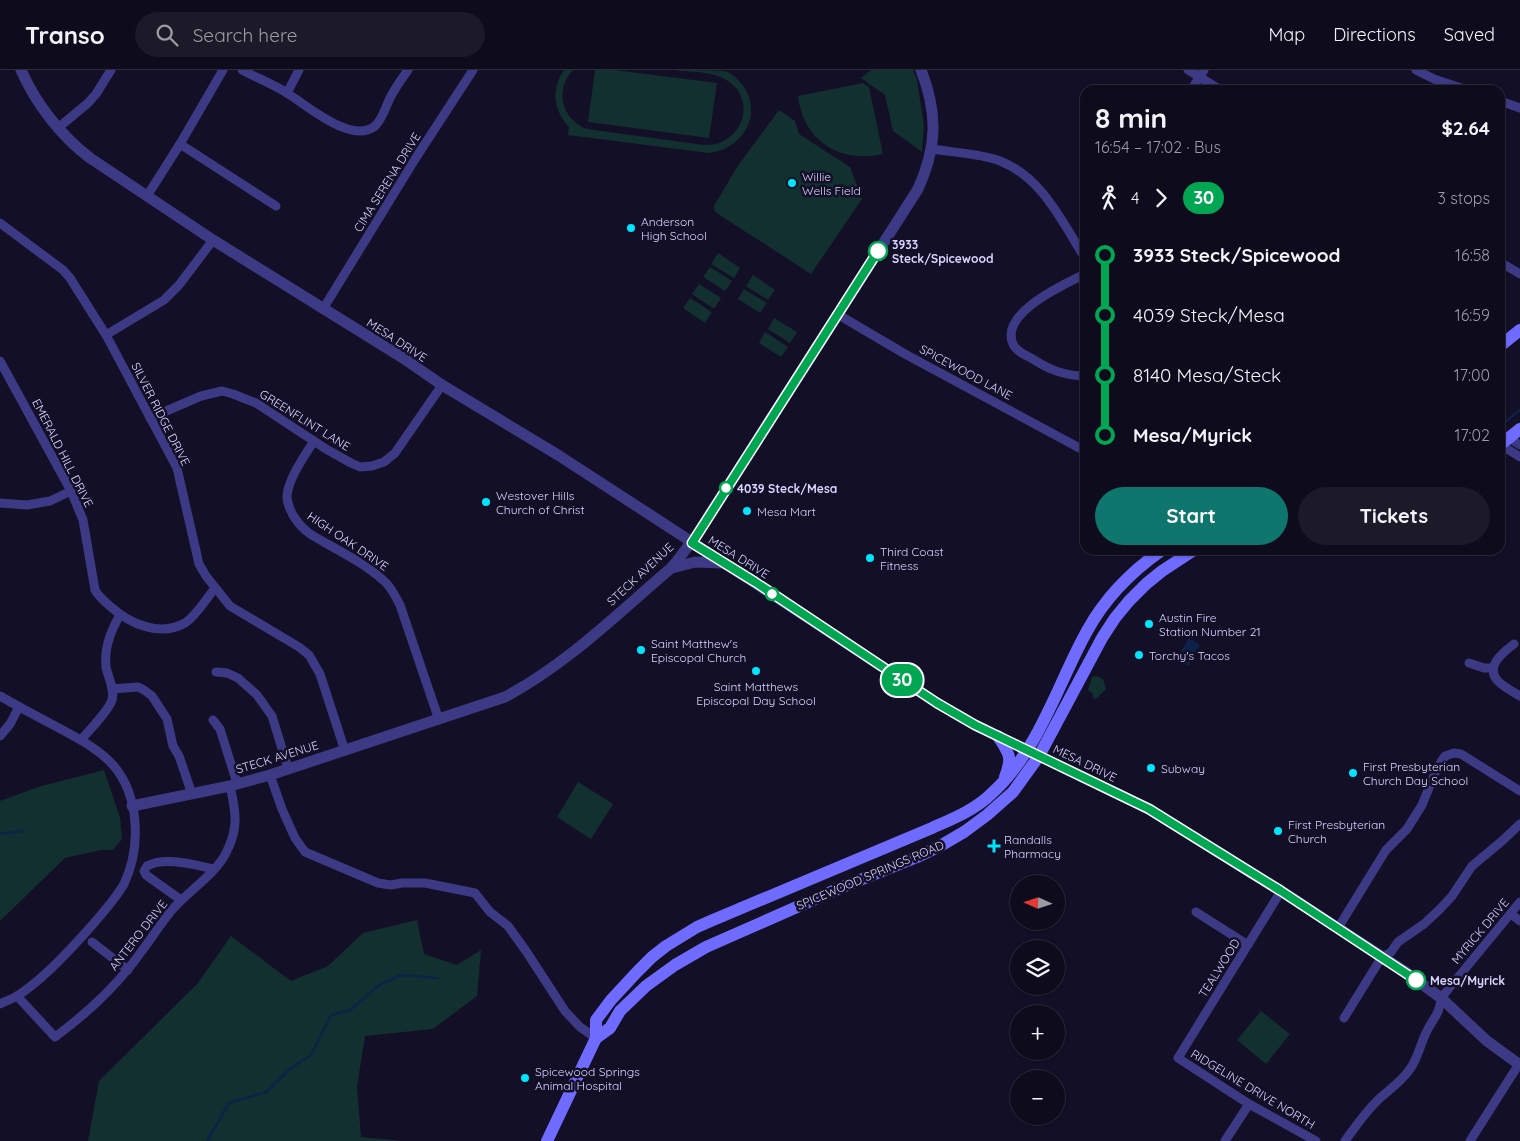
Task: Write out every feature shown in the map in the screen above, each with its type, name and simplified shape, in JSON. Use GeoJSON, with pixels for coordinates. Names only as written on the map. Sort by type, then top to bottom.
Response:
{"type":"FeatureCollection","features":[{"type":"Feature","properties":{"kind":"main road"},"geometry":{"type":"LineString","coordinates":[[1505,342],[1520,330]]}},
{"type":"Feature","properties":{"kind":"main road"},"geometry":{"type":"LineString","coordinates":[[1508,443],[1520,429]]}},
{"type":"Feature","properties":{"kind":"main road","name":"SPICEWOOD SPRINGS ROAD"},"geometry":{"type":"LineString","coordinates":[[548,1141],[596,1038],[596,1020],[622,987],[652,957],[697,927],[948,821],[990,796],[1003,783],[1027,750],[1054,700],[1088,629],[1102,608],[1134,572],[1156,555]]}},
{"type":"Feature","properties":{"kind":"main road"},"geometry":{"type":"LineString","coordinates":[[1146,584],[1161,564],[1172,555]]}},
{"type":"Feature","properties":{"kind":"main road","name":"SPICEWOOD SPRINGS ROAD"},"geometry":{"type":"LineString","coordinates":[[596,1038],[610,1028],[620,1011],[646,986],[696,952],[728,936],[940,846],[964,832],[987,815],[1013,792],[1039,756],[1102,638],[1128,601],[1162,570],[1186,555]]}},
{"type":"Feature","properties":{"kind":"main road"},"geometry":{"type":"LineString","coordinates":[[998,736],[1010,760],[1003,783]]}},
{"type":"Feature","properties":{"kind":"main road"},"geometry":{"type":"LineString","coordinates":[[894,866],[895,859],[906,854],[905,840]]}},
{"type":"Feature","properties":{"kind":"main road"},"geometry":{"type":"LineString","coordinates":[[696,952],[693,942],[697,927]]}},
{"type":"Feature","properties":{"kind":"street","name":"MESA DRIVE"},"geometry":{"type":"LineString","coordinates":[[22,70],[36,97],[58,128],[74,146],[213,240],[442,385],[558,455],[937,703],[998,736],[1149,809],[1281,891],[1403,970],[1440,998],[1477,1033],[1520,1065]]}},
{"type":"Feature","properties":{"kind":"street"},"geometry":{"type":"LineString","coordinates":[[58,128],[88,103],[112,70]]}},
{"type":"Feature","properties":{"kind":"street"},"geometry":{"type":"LineString","coordinates":[[147,196],[223,70]]}},
{"type":"Feature","properties":{"kind":"street"},"geometry":{"type":"LineString","coordinates":[[242,70],[287,93],[320,116],[345,127],[365,131],[375,126],[379,121],[391,96],[408,70]]}},
{"type":"Feature","properties":{"kind":"street"},"geometry":{"type":"LineString","coordinates":[[287,93],[299,70]]}},
{"type":"Feature","properties":{"kind":"street","name":"CIMA SERENA DRIVE"},"geometry":{"type":"LineString","coordinates":[[323,309],[407,172],[473,70]]}},
{"type":"Feature","properties":{"kind":"street","name":"STECK AVENUE"},"geometry":{"type":"LineString","coordinates":[[132,806],[233,785],[270,775],[505,697],[529,685],[578,648],[670,568],[692,543],[918,189],[932,149],[934,118],[929,89],[921,70]]}},
{"type":"Feature","properties":{"kind":"street"},"geometry":{"type":"LineString","coordinates":[[1188,70],[1201,73],[1215,85]]}},
{"type":"Feature","properties":{"kind":"street"},"geometry":{"type":"LineString","coordinates":[[1416,70],[1452,85]]}},
{"type":"Feature","properties":{"kind":"street"},"geometry":{"type":"LineString","coordinates":[[1194,85],[1201,73]]}},
{"type":"Feature","properties":{"kind":"street"},"geometry":{"type":"LineString","coordinates":[[1505,103],[1520,108]]}},
{"type":"Feature","properties":{"kind":"street"},"geometry":{"type":"LineString","coordinates":[[180,144],[276,206]]}},
{"type":"Feature","properties":{"kind":"street"},"geometry":{"type":"LineString","coordinates":[[932,149],[999,160],[1013,167],[1040,190],[1080,250]]}},
{"type":"Feature","properties":{"kind":"street","name":"SILVER RIDGE DRIVE"},"geometry":{"type":"LineString","coordinates":[[0,223],[63,270],[70,278],[106,335],[177,468],[199,564],[230,606],[299,647],[309,655],[320,674],[345,751]]}},
{"type":"Feature","properties":{"kind":"street"},"geometry":{"type":"LineString","coordinates":[[106,335],[164,300],[179,285],[213,240]]}},
{"type":"Feature","properties":{"kind":"street"},"geometry":{"type":"LineString","coordinates":[[1505,265],[1520,274]]}},
{"type":"Feature","properties":{"kind":"street"},"geometry":{"type":"LineString","coordinates":[[1080,277],[1041,297],[1027,308],[1018,318],[1011,331],[1011,337],[1013,345],[1019,351],[1043,366],[1058,373],[1080,376]]}},
{"type":"Feature","properties":{"kind":"street","name":"SPICEWOOD LANE"},"geometry":{"type":"LineString","coordinates":[[837,314],[905,354],[1080,447]]}},
{"type":"Feature","properties":{"kind":"street","name":"EMERALD HILL DRIVE"},"geometry":{"type":"LineString","coordinates":[[0,361],[71,491],[83,520],[95,590],[98,596],[120,615],[132,622],[147,627],[160,628],[173,627],[185,622],[196,613],[215,588]]}},
{"type":"Feature","properties":{"kind":"street","name":"GREENFLINT LANE"},"geometry":{"type":"LineString","coordinates":[[150,418],[201,396],[222,392],[233,394],[256,403],[314,441],[360,467],[372,466],[384,462],[395,453],[442,385]]}},
{"type":"Feature","properties":{"kind":"street","name":"HIGH OAK DRIVE"},"geometry":{"type":"LineString","coordinates":[[314,441],[302,459],[289,488],[289,505],[296,521],[306,531],[364,566],[384,581],[393,592],[400,605],[439,720]]}},
{"type":"Feature","properties":{"kind":"street"},"geometry":{"type":"LineString","coordinates":[[1508,443],[1520,457]]}},
{"type":"Feature","properties":{"kind":"street"},"geometry":{"type":"LineString","coordinates":[[0,503],[27,505],[50,500],[71,491]]}},
{"type":"Feature","properties":{"kind":"street"},"geometry":{"type":"LineString","coordinates":[[670,568],[695,562],[724,563]]}},
{"type":"Feature","properties":{"kind":"street"},"geometry":{"type":"LineString","coordinates":[[81,740],[109,707],[113,699],[106,665],[106,652],[109,638],[120,615]]}},
{"type":"Feature","properties":{"kind":"street"},"geometry":{"type":"LineString","coordinates":[[1514,644],[1502,652],[1496,659],[1493,668],[1498,682],[1520,696]]}},
{"type":"Feature","properties":{"kind":"street"},"geometry":{"type":"LineString","coordinates":[[1469,663],[1484,668],[1493,668]]}},
{"type":"Feature","properties":{"kind":"street"},"geometry":{"type":"LineString","coordinates":[[216,672],[227,673],[238,678],[257,695],[272,716],[288,768]]}},
{"type":"Feature","properties":{"kind":"street"},"geometry":{"type":"LineString","coordinates":[[112,689],[138,687],[152,696],[167,718],[173,746],[179,756],[192,794]]}},
{"type":"Feature","properties":{"kind":"street"},"geometry":{"type":"LineString","coordinates":[[0,696],[81,740],[106,758],[124,780],[132,806],[136,832],[129,872],[119,892],[73,946],[54,965],[17,996],[0,1004]]}},
{"type":"Feature","properties":{"kind":"street"},"geometry":{"type":"LineString","coordinates":[[0,736],[10,724],[19,707]]}},
{"type":"Feature","properties":{"kind":"street","name":"ANTERO DRIVE"},"geometry":{"type":"LineString","coordinates":[[17,996],[56,1037],[98,1001],[128,970],[170,912],[220,863],[236,823],[236,810],[233,785],[220,729],[213,720]]}},
{"type":"Feature","properties":{"kind":"street"},"geometry":{"type":"LineString","coordinates":[[1338,928],[1386,850],[1406,829],[1422,805],[1437,768],[1445,756],[1454,752],[1461,754],[1520,791]]}},
{"type":"Feature","properties":{"kind":"street"},"geometry":{"type":"LineString","coordinates":[[270,775],[282,809],[305,852],[378,883],[391,885],[425,883],[474,893],[490,912],[508,926],[565,1011],[596,1038]]}},
{"type":"Feature","properties":{"kind":"street"},"geometry":{"type":"LineString","coordinates":[[1344,1018],[1383,957],[1391,952],[1398,942],[1424,924],[1440,909],[1452,896],[1472,866],[1520,824]]}},
{"type":"Feature","properties":{"kind":"street"},"geometry":{"type":"LineString","coordinates":[[181,900],[146,875],[144,871],[147,866],[154,863],[172,861],[214,869]]}},
{"type":"Feature","properties":{"kind":"street","name":"TEALWOOD"},"geometry":{"type":"LineString","coordinates":[[1178,1058],[1281,891]]}},
{"type":"Feature","properties":{"kind":"street","name":"MYRICK DRIVE"},"geometry":{"type":"LineString","coordinates":[[1440,998],[1520,902]]}},
{"type":"Feature","properties":{"kind":"street"},"geometry":{"type":"LineString","coordinates":[[1196,912],[1248,945]]}},
{"type":"Feature","properties":{"kind":"street"},"geometry":{"type":"LineString","coordinates":[[1511,914],[1520,921]]}},
{"type":"Feature","properties":{"kind":"street"},"geometry":{"type":"LineString","coordinates":[[92,942],[128,970]]}},
{"type":"Feature","properties":{"kind":"street"},"geometry":{"type":"LineString","coordinates":[[1345,1141],[1378,1099],[1401,1081],[1410,1069],[1425,1034],[1439,1010],[1440,998]]}},
{"type":"Feature","properties":{"kind":"street","name":"RIDGELINE DRIVE NORTH"},"geometry":{"type":"LineString","coordinates":[[1178,1058],[1249,1104],[1316,1141]]}},
{"type":"Feature","properties":{"kind":"street"},"geometry":{"type":"LineString","coordinates":[[1470,1141],[1520,1065]]}},
{"type":"Feature","properties":{"kind":"street"},"geometry":{"type":"LineString","coordinates":[[1225,1141],[1249,1104]]}},
{"type":"Feature","properties":{"kind":"green space"},"geometry":{"type":"Polygon","coordinates":[[[564,70],[573,70],[567,78],[562,95],[567,112],[578,125],[587,129],[704,145],[717,144],[727,139],[736,131],[744,111],[742,100],[737,90],[728,81],[716,75],[674,70],[719,71],[731,74],[747,93],[751,104],[751,116],[741,136],[733,144],[722,150],[709,153],[568,135],[569,127],[560,114],[556,99],[557,85],[564,70]]]}},
{"type":"Feature","properties":{"kind":"green space"},"geometry":{"type":"Polygon","coordinates":[[[595,70],[614,70],[717,83],[709,138],[588,122],[595,70]]]}},
{"type":"Feature","properties":{"kind":"green space"},"geometry":{"type":"Polygon","coordinates":[[[871,70],[913,70],[917,80],[924,125],[922,152],[893,131],[885,95],[861,78],[871,70]]]}},
{"type":"Feature","properties":{"kind":"green space"},"geometry":{"type":"Polygon","coordinates":[[[863,83],[869,87],[883,154],[852,155],[826,146],[807,125],[801,112],[798,96],[863,83]]]}},
{"type":"Feature","properties":{"kind":"green space","name":"Willie Wells Field"},"geometry":{"type":"Polygon","coordinates":[[[779,110],[795,121],[799,134],[850,167],[862,199],[811,274],[715,212],[714,206],[737,167],[779,110]]]}},
{"type":"Feature","properties":{"kind":"green space"},"geometry":{"type":"Polygon","coordinates":[[[718,253],[740,268],[734,278],[711,264],[718,253]]]}},
{"type":"Feature","properties":{"kind":"green space"},"geometry":{"type":"Polygon","coordinates":[[[710,267],[732,281],[725,291],[703,277],[710,267]]]}},
{"type":"Feature","properties":{"kind":"green space"},"geometry":{"type":"Polygon","coordinates":[[[753,275],[775,290],[768,300],[746,286],[753,275]]]}},
{"type":"Feature","properties":{"kind":"green space"},"geometry":{"type":"Polygon","coordinates":[[[699,284],[721,298],[714,309],[692,294],[699,284]]]}},
{"type":"Feature","properties":{"kind":"green space"},"geometry":{"type":"Polygon","coordinates":[[[744,289],[767,303],[760,313],[738,299],[744,289]]]}},
{"type":"Feature","properties":{"kind":"green space"},"geometry":{"type":"Polygon","coordinates":[[[690,298],[712,312],[705,323],[683,308],[690,298]]]}},
{"type":"Feature","properties":{"kind":"green space"},"geometry":{"type":"Polygon","coordinates":[[[774,318],[797,332],[790,343],[768,329],[774,318]]]}},
{"type":"Feature","properties":{"kind":"green space"},"geometry":{"type":"Polygon","coordinates":[[[765,332],[788,347],[781,357],[759,343],[765,332]]]}},
{"type":"Feature","properties":{"kind":"green space"},"geometry":{"type":"Polygon","coordinates":[[[1096,676],[1103,679],[1106,689],[1096,699],[1093,698],[1093,694],[1088,690],[1092,677],[1096,676]]]}},
{"type":"Feature","properties":{"kind":"green space"},"geometry":{"type":"Polygon","coordinates":[[[104,770],[120,817],[122,839],[113,850],[101,850],[65,858],[0,921],[0,801],[38,787],[104,770]]]}},
{"type":"Feature","properties":{"kind":"green space"},"geometry":{"type":"Polygon","coordinates":[[[578,782],[613,804],[591,839],[557,817],[578,782]]]}},
{"type":"Feature","properties":{"kind":"green space"},"geometry":{"type":"Polygon","coordinates":[[[417,920],[424,954],[457,965],[481,950],[477,996],[433,1029],[365,1036],[357,1087],[361,1137],[403,1141],[88,1141],[99,1081],[198,983],[231,936],[291,981],[328,966],[363,933],[417,920]]]}},
{"type":"Feature","properties":{"kind":"green space"},"geometry":{"type":"Polygon","coordinates":[[[1261,1011],[1290,1034],[1266,1064],[1237,1040],[1261,1011]]]}},
{"type":"Feature","properties":{"kind":"water"},"geometry":{"type":"Polygon","coordinates":[[[1189,638],[1200,645],[1188,666],[1176,659],[1189,638]]]}},
{"type":"Feature","properties":{"kind":"waterway"},"geometry":{"type":"LineString","coordinates":[[1505,422],[1520,410]]}},
{"type":"Feature","properties":{"kind":"waterway"},"geometry":{"type":"LineString","coordinates":[[0,834],[22,831]]}},
{"type":"Feature","properties":{"kind":"waterway"},"geometry":{"type":"LineString","coordinates":[[207,1141],[229,1103],[266,1092],[291,1068],[311,1055],[331,1015],[350,1010],[379,985],[401,975],[438,978]]}},
{"type":"Feature","properties":{"kind":"bus line","name":"30"},"geometry":{"type":"LineString","coordinates":[[878,251],[692,543],[755,582],[937,703],[975,725],[1149,809],[1281,891],[1416,980]]}},
{"type":"Feature","properties":{"kind":"place","name":"Willie Wells Field"},"geometry":{"type":"Point","coordinates":[792,183]}},
{"type":"Feature","properties":{"kind":"place","name":"Anderson High School"},"geometry":{"type":"Point","coordinates":[631,228]}},
{"type":"Feature","properties":{"kind":"place","name":"3933 Steck/Spicewood"},"geometry":{"type":"Point","coordinates":[878,251]}},
{"type":"Feature","properties":{"kind":"place","name":"4039 Steck/Mesa"},"geometry":{"type":"Point","coordinates":[726,488]}},
{"type":"Feature","properties":{"kind":"place","name":"Westover Hills Church of Christ"},"geometry":{"type":"Point","coordinates":[486,502]}},
{"type":"Feature","properties":{"kind":"place","name":"Mesa Mart"},"geometry":{"type":"Point","coordinates":[747,511]}},
{"type":"Feature","properties":{"kind":"place","name":"Third Coast Fitness"},"geometry":{"type":"Point","coordinates":[870,558]}},
{"type":"Feature","properties":{"kind":"place","name":"Austin Fire Station Number 21"},"geometry":{"type":"Point","coordinates":[1149,624]}},
{"type":"Feature","properties":{"kind":"place","name":"Saint Matthew's Episcopal Church"},"geometry":{"type":"Point","coordinates":[641,650]}},
{"type":"Feature","properties":{"kind":"place","name":"Torchy's Tacos"},"geometry":{"type":"Point","coordinates":[1139,655]}},
{"type":"Feature","properties":{"kind":"place","name":"Saint Matthews Episcopal Day School"},"geometry":{"type":"Point","coordinates":[756,671]}},
{"type":"Feature","properties":{"kind":"place","name":"Subway"},"geometry":{"type":"Point","coordinates":[1151,768]}},
{"type":"Feature","properties":{"kind":"place","name":"First Presbyterian Church Day School"},"geometry":{"type":"Point","coordinates":[1353,773]}},
{"type":"Feature","properties":{"kind":"place","name":"First Presbyterian Church"},"geometry":{"type":"Point","coordinates":[1278,831]}},
{"type":"Feature","properties":{"kind":"place","name":"Randalls Pharmacy"},"geometry":{"type":"Point","coordinates":[994,846]}},
{"type":"Feature","properties":{"kind":"place","name":"Mesa/Myrick"},"geometry":{"type":"Point","coordinates":[1416,980]}},
{"type":"Feature","properties":{"kind":"place","name":"Spicewood Springs Animal Hospital"},"geometry":{"type":"Point","coordinates":[525,1078]}}]}
